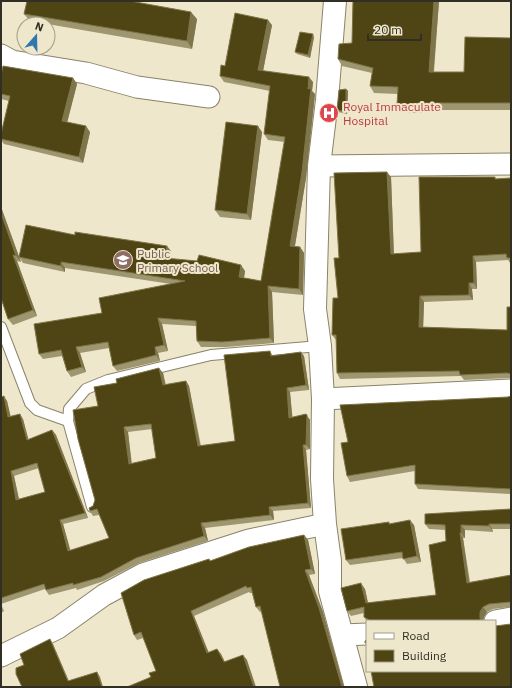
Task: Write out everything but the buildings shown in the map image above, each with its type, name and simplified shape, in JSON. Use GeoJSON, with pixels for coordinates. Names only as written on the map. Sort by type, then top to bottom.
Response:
{"type":"FeatureCollection","features":[{"type":"Feature","properties":{"kind":"street"},"geometry":{"type":"LineString","coordinates":[[335,1],[327,100],[319,166],[315,309],[320,346],[323,399],[322,479],[325,524],[330,561],[330,591],[356,687]]}},
{"type":"Feature","properties":{"kind":"street"},"geometry":{"type":"LineString","coordinates":[[1,56],[12,61],[86,73],[137,87],[208,97]]}},
{"type":"Feature","properties":{"kind":"street"},"geometry":{"type":"LineString","coordinates":[[319,166],[511,164]]}},
{"type":"Feature","properties":{"kind":"street"},"geometry":{"type":"LineString","coordinates":[[323,399],[511,390]]}},
{"type":"Feature","properties":{"kind":"street"},"geometry":{"type":"LineString","coordinates":[[1,656],[58,628],[104,595],[143,574],[249,540],[325,524]]}},
{"type":"Feature","properties":{"kind":"street"},"geometry":{"type":"LineString","coordinates":[[496,621],[511,618]]}},
{"type":"Feature","properties":{"kind":"street"},"geometry":{"type":"LineString","coordinates":[[343,635],[366,634]]}},
{"type":"Feature","properties":{"kind":"lane"},"geometry":{"type":"LineString","coordinates":[[1,327],[30,403],[37,410],[68,421]]}},
{"type":"Feature","properties":{"kind":"lane"},"geometry":{"type":"LineString","coordinates":[[92,507],[68,421],[69,409],[86,389],[108,380],[211,355],[320,346]]}},
{"type":"Feature","properties":{"kind":"place","name":"Royal Immaculate Hospital"},"geometry":{"type":"Point","coordinates":[329,113]}},
{"type":"Feature","properties":{"kind":"place","name":"Public Primary School"},"geometry":{"type":"Point","coordinates":[123,260]}}]}
